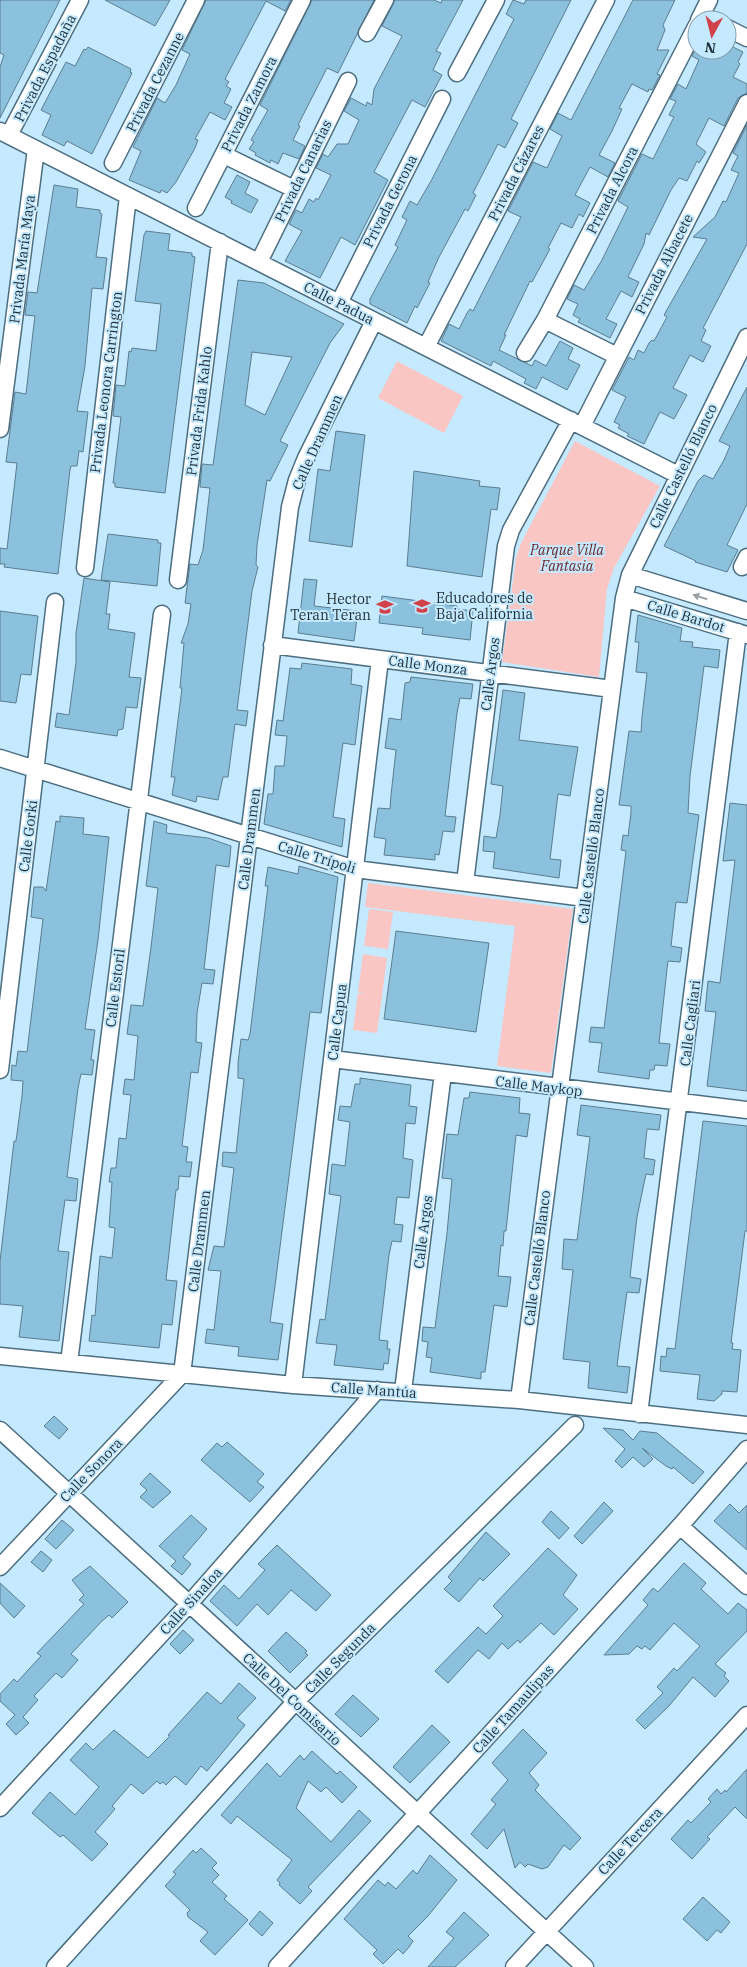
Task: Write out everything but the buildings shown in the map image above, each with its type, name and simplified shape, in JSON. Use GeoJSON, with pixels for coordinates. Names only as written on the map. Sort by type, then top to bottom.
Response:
{"type":"FeatureCollection","features":[{"type":"Feature","properties":{"kind":"street","name":"Privada Espadaña"},"geometry":{"type":"LineString","coordinates":[[4,133],[80,0]]}},
{"type":"Feature","properties":{"kind":"street","name":"Privada Cezanne"},"geometry":{"type":"LineString","coordinates":[[113,163],[196,0]]}},
{"type":"Feature","properties":{"kind":"street","name":"Privada Zamora"},"geometry":{"type":"LineString","coordinates":[[196,208],[302,0]]}},
{"type":"Feature","properties":{"kind":"street"},"geometry":{"type":"LineString","coordinates":[[367,33],[385,0]]}},
{"type":"Feature","properties":{"kind":"street"},"geometry":{"type":"LineString","coordinates":[[457,73],[496,0]]}},
{"type":"Feature","properties":{"kind":"street","name":"Privada Cázares"},"geometry":{"type":"LineString","coordinates":[[426,347],[606,0]]}},
{"type":"Feature","properties":{"kind":"street","name":"Privada Alcora"},"geometry":{"type":"LineString","coordinates":[[525,353],[545,320],[687,49]]}},
{"type":"Feature","properties":{"kind":"street","name":"Privada Canarias"},"geometry":{"type":"LineString","coordinates":[[259,262],[348,81]]}},
{"type":"Feature","properties":{"kind":"street","name":"Privada Gerona"},"geometry":{"type":"LineString","coordinates":[[339,303],[442,99]]}},
{"type":"Feature","properties":{"kind":"street","name":"Privada Albacete"},"geometry":{"type":"LineString","coordinates":[[576,423],[618,356],[747,103]]}},
{"type":"Feature","properties":{"kind":"street","name":"Calle Padua"},"geometry":{"type":"LineString","coordinates":[[4,133],[678,474]]}},
{"type":"Feature","properties":{"kind":"street","name":"Privada María Maya"},"geometry":{"type":"LineString","coordinates":[[0,429],[36,149]]}},
{"type":"Feature","properties":{"kind":"street"},"geometry":{"type":"LineString","coordinates":[[224,155],[294,190]]}},
{"type":"Feature","properties":{"kind":"street","name":"Privada Leonora Carrington"},"geometry":{"type":"LineString","coordinates":[[85,568],[128,196]]}},
{"type":"Feature","properties":{"kind":"street","name":"Privada Frida Kahlo"},"geometry":{"type":"LineString","coordinates":[[178,580],[220,242]]}},
{"type":"Feature","properties":{"kind":"street","name":"Calle Drammen"},"geometry":{"type":"LineString","coordinates":[[182,1374],[290,507],[297,480],[374,320]]}},
{"type":"Feature","properties":{"kind":"street"},"geometry":{"type":"LineString","coordinates":[[545,320],[618,356]]}},
{"type":"Feature","properties":{"kind":"street","name":"Calle Castelló Blanco"},"geometry":{"type":"LineString","coordinates":[[519,1400],[558,1088],[624,598],[630,575],[678,474],[747,338]]}},
{"type":"Feature","properties":{"kind":"street","name":"Calle Argos"},"geometry":{"type":"LineString","coordinates":[[465,883],[506,546],[512,530],[576,423]]}},
{"type":"Feature","properties":{"kind":"street","name":"Calle Bardot"},"geometry":{"type":"LineString","coordinates":[[630,575],[747,611]]}},
{"type":"Feature","properties":{"kind":"street","name":"Calle Bardot"},"geometry":{"type":"LineString","coordinates":[[624,598],[743,633]]}},
{"type":"Feature","properties":{"kind":"street","name":"Calle Gorki"},"geometry":{"type":"LineString","coordinates":[[0,1070],[55,602]]}},
{"type":"Feature","properties":{"kind":"street","name":"Calle Estoril"},"geometry":{"type":"LineString","coordinates":[[69,1363],[162,614]]}},
{"type":"Feature","properties":{"kind":"street","name":"Calle Cagliari"},"geometry":{"type":"LineString","coordinates":[[639,1414],[743,633]]}},
{"type":"Feature","properties":{"kind":"street","name":"Calle Monza"},"geometry":{"type":"LineString","coordinates":[[272,645],[612,689]]}},
{"type":"Feature","properties":{"kind":"street","name":"Calle Capua"},"geometry":{"type":"LineString","coordinates":[[292,1385],[380,659]]}},
{"type":"Feature","properties":{"kind":"street","name":"Calle Trípoli"},"geometry":{"type":"LineString","coordinates":[[0,758],[355,869],[585,898]]}},
{"type":"Feature","properties":{"kind":"street","name":"Calle Maykop"},"geometry":{"type":"LineString","coordinates":[[332,1059],[747,1110]]}},
{"type":"Feature","properties":{"kind":"street","name":"Calle Argos"},"geometry":{"type":"LineString","coordinates":[[403,1391],[443,1073]]}},
{"type":"Feature","properties":{"kind":"street","name":"Calle Mantúa"},"geometry":{"type":"LineString","coordinates":[[0,1356],[292,1385],[519,1400],[747,1425]]}},
{"type":"Feature","properties":{"kind":"street","name":"Calle Sonora"},"geometry":{"type":"LineString","coordinates":[[0,1567],[182,1374]]}},
{"type":"Feature","properties":{"kind":"street","name":"Calle Sinaloa"},"geometry":{"type":"LineString","coordinates":[[0,1808],[189,1604],[377,1390]]}},
{"type":"Feature","properties":{"kind":"street","name":"Calle Segunda"},"geometry":{"type":"LineString","coordinates":[[55,1967],[295,1702],[575,1425]]}},
{"type":"Feature","properties":{"kind":"street","name":"Calle Del Comisario"},"geometry":{"type":"LineString","coordinates":[[0,1430],[585,1967]]}},
{"type":"Feature","properties":{"kind":"street","name":"Calle Tamaulipas"},"geometry":{"type":"LineString","coordinates":[[277,1967],[680,1526],[747,1449]]}},
{"type":"Feature","properties":{"kind":"street"},"geometry":{"type":"LineString","coordinates":[[680,1526],[747,1586]]}},
{"type":"Feature","properties":{"kind":"street","name":"Calle Tercera"},"geometry":{"type":"LineString","coordinates":[[514,1967],[747,1715]]}},
{"type":"Feature","properties":{"kind":"green space"},"geometry":{"type":"Polygon","coordinates":[[[397,361],[463,396],[444,433],[378,398],[397,361]]]}},
{"type":"Feature","properties":{"kind":"green space","name":"Parque Villa Fantasia"},"geometry":{"type":"Polygon","coordinates":[[[575,441],[660,486],[614,568],[607,589],[599,677],[502,662],[516,558],[521,543],[575,441]]]}},
{"type":"Feature","properties":{"kind":"green space"},"geometry":{"type":"Polygon","coordinates":[[[368,883],[573,909],[551,1073],[497,1066],[515,926],[365,907],[368,883]]]}},
{"type":"Feature","properties":{"kind":"green space"},"geometry":{"type":"Polygon","coordinates":[[[369,909],[393,912],[388,949],[364,946],[369,909]]]}},
{"type":"Feature","properties":{"kind":"green space"},"geometry":{"type":"Polygon","coordinates":[[[363,954],[387,958],[377,1033],[353,1030],[358,993],[365,993],[358,992],[363,954]]]}},
{"type":"Feature","properties":{"kind":"place","name":"Educadores de Baja California"},"geometry":{"type":"Point","coordinates":[422,606]}},
{"type":"Feature","properties":{"kind":"place","name":"Hector Teran Teran"},"geometry":{"type":"Point","coordinates":[385,607]}}]}
